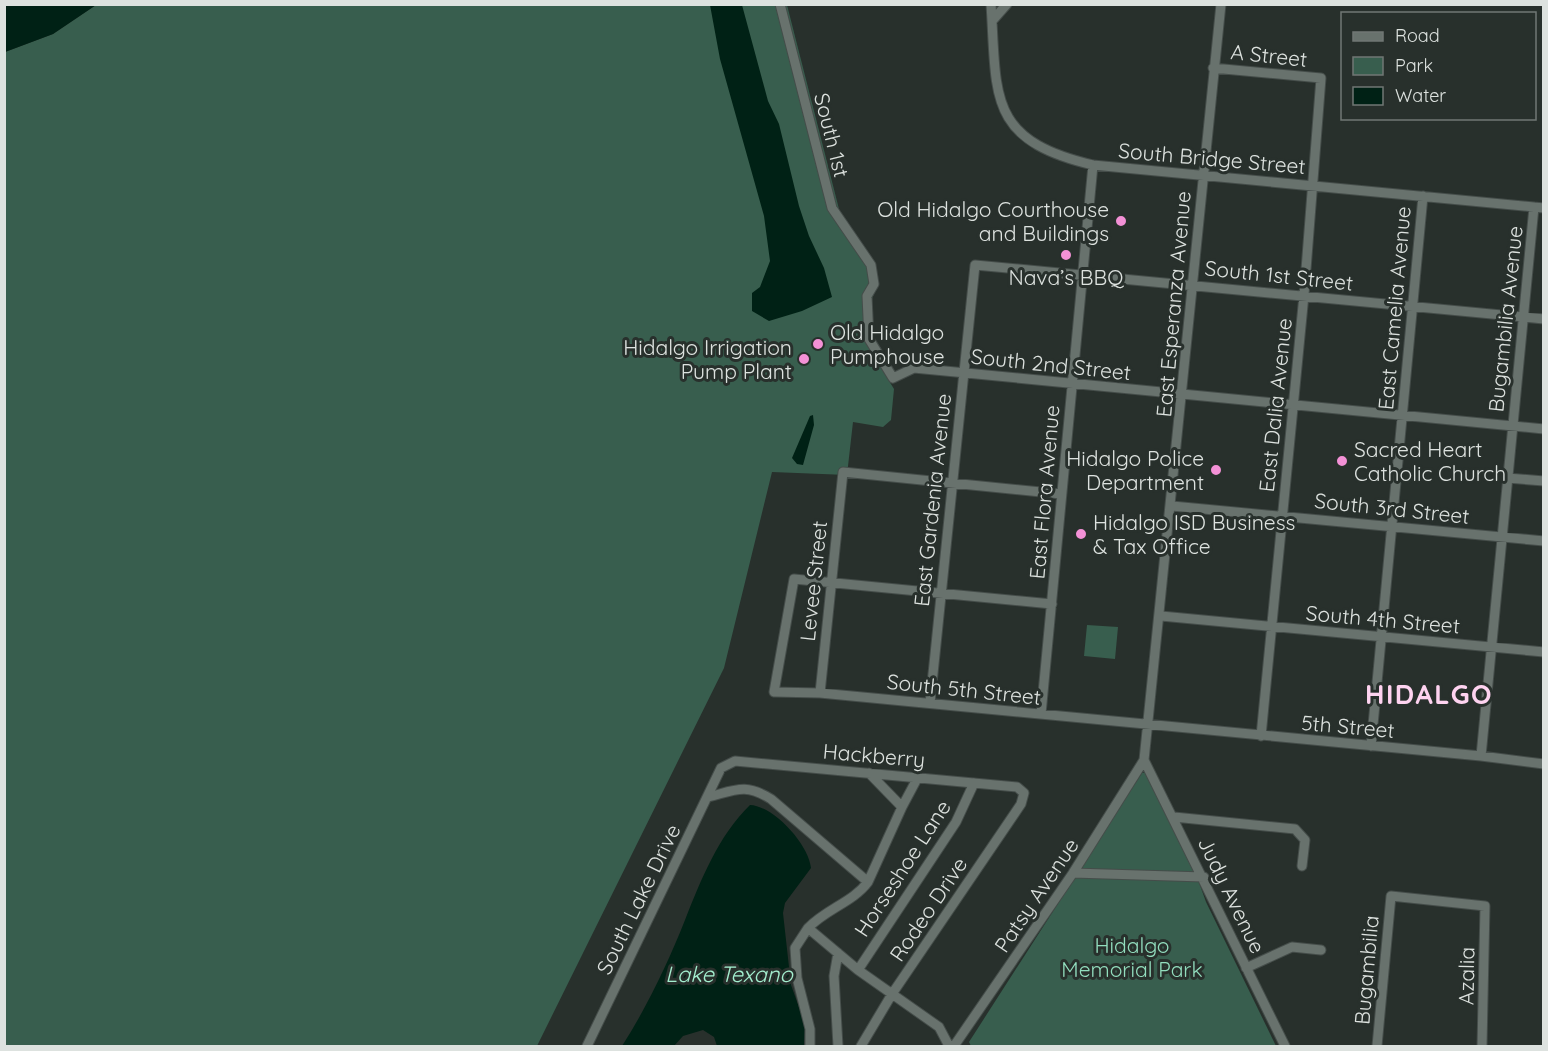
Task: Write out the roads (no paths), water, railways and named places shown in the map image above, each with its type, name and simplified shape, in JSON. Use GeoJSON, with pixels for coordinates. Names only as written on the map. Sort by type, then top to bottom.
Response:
{"type":"FeatureCollection","features":[{"type":"Feature","properties":{"kind":"street","name":"South 1st"},"geometry":{"type":"LineString","coordinates":[[780,4],[832,208],[871,265],[874,284],[867,296]]}},
{"type":"Feature","properties":{"kind":"street","name":"South Bridge Street"},"geometry":{"type":"LineString","coordinates":[[991,4],[996,87],[1001,105],[1010,122],[1038,146],[1093,165],[1539,208]]}},
{"type":"Feature","properties":{"kind":"street"},"geometry":{"type":"LineString","coordinates":[[992,21],[1007,4]]}},
{"type":"Feature","properties":{"kind":"street","name":"East Esperanza Avenue"},"geometry":{"type":"LineString","coordinates":[[1144,760],[1150,725],[1221,4]]}},
{"type":"Feature","properties":{"kind":"street","name":"A Street"},"geometry":{"type":"LineString","coordinates":[[1213,68],[1321,78]]}},
{"type":"Feature","properties":{"kind":"street","name":"East Dalia Avenue"},"geometry":{"type":"LineString","coordinates":[[1261,736],[1304,295],[1321,78]]}},
{"type":"Feature","properties":{"kind":"street","name":"East Flora Avenue"},"geometry":{"type":"LineString","coordinates":[[1041,714],[1093,165]]}},
{"type":"Feature","properties":{"kind":"street","name":"East Camelia Avenue"},"geometry":{"type":"LineString","coordinates":[[1371,746],[1423,196]]}},
{"type":"Feature","properties":{"kind":"street","name":"Bugambilia Avenue"},"geometry":{"type":"LineString","coordinates":[[1481,756],[1523,317],[1539,208]]}},
{"type":"Feature","properties":{"kind":"street","name":"South 1st Street"},"geometry":{"type":"LineString","coordinates":[[975,265],[1544,319]]}},
{"type":"Feature","properties":{"kind":"street","name":"East Gardenia Avenue"},"geometry":{"type":"LineString","coordinates":[[930,703],[975,265]]}},
{"type":"Feature","properties":{"kind":"street","name":"South 2nd Street"},"geometry":{"type":"LineString","coordinates":[[867,296],[869,339],[893,378],[914,368],[1183,396],[1544,429]]}},
{"type":"Feature","properties":{"kind":"street","name":"Levee Street"},"geometry":{"type":"LineString","coordinates":[[820,693],[843,472],[952,483]]}},
{"type":"Feature","properties":{"kind":"street"},"geometry":{"type":"LineString","coordinates":[[1507,478],[1544,481]]}},
{"type":"Feature","properties":{"kind":"street"},"geometry":{"type":"LineString","coordinates":[[952,483],[1061,494]]}},
{"type":"Feature","properties":{"kind":"street","name":"South 3rd Street"},"geometry":{"type":"LineString","coordinates":[[1172,506],[1544,541]]}},
{"type":"Feature","properties":{"kind":"street","name":"South 5th Street"},"geometry":{"type":"LineString","coordinates":[[831,582],[794,579],[774,692],[820,693],[1150,725]]}},
{"type":"Feature","properties":{"kind":"street"},"geometry":{"type":"LineString","coordinates":[[831,582],[1052,604]]}},
{"type":"Feature","properties":{"kind":"street","name":"South 4th Street"},"geometry":{"type":"LineString","coordinates":[[1161,616],[1544,652]]}},
{"type":"Feature","properties":{"kind":"street","name":"5th Street"},"geometry":{"type":"LineString","coordinates":[[1150,725],[1544,764]]}},
{"type":"Feature","properties":{"kind":"street","name":"Judy Avenue"},"geometry":{"type":"LineString","coordinates":[[1144,760],[1285,1047]]}},
{"type":"Feature","properties":{"kind":"street","name":"Patsy Avenue"},"geometry":{"type":"LineString","coordinates":[[954,1047],[1073,873],[1144,760]]}},
{"type":"Feature","properties":{"kind":"street","name":"Hackberry"},"geometry":{"type":"LineString","coordinates":[[721,768],[735,761],[1017,787],[1024,793]]}},
{"type":"Feature","properties":{"kind":"street","name":"South Lake Drive"},"geometry":{"type":"LineString","coordinates":[[587,1047],[721,768]]}},
{"type":"Feature","properties":{"kind":"street"},"geometry":{"type":"LineString","coordinates":[[870,773],[902,807]]}},
{"type":"Feature","properties":{"kind":"street"},"geometry":{"type":"LineString","coordinates":[[810,1047],[810,1029],[797,978],[795,948],[808,928],[831,908],[861,891],[868,882],[918,777]]}},
{"type":"Feature","properties":{"kind":"street","name":"Horseshoe Lane"},"geometry":{"type":"LineString","coordinates":[[858,970],[956,822],[974,783]]}},
{"type":"Feature","properties":{"kind":"street"},"geometry":{"type":"LineString","coordinates":[[708,797],[738,789],[754,789],[771,799],[868,882]]}},
{"type":"Feature","properties":{"kind":"street","name":"Rodeo Drive"},"geometry":{"type":"LineString","coordinates":[[861,1047],[892,994],[1021,804],[1024,793]]}},
{"type":"Feature","properties":{"kind":"street"},"geometry":{"type":"LineString","coordinates":[[1174,817],[1294,829],[1305,840],[1302,866]]}},
{"type":"Feature","properties":{"kind":"street"},"geometry":{"type":"LineString","coordinates":[[1073,873],[1203,877]]}},
{"type":"Feature","properties":{"kind":"street","name":"Bugambilia"},"geometry":{"type":"LineString","coordinates":[[1377,1047],[1391,896],[1485,906]]}},
{"type":"Feature","properties":{"kind":"street","name":"Azalia"},"geometry":{"type":"LineString","coordinates":[[1482,1047],[1485,906]]}},
{"type":"Feature","properties":{"kind":"street"},"geometry":{"type":"LineString","coordinates":[[808,928],[858,970],[939,1027],[949,1047]]}},
{"type":"Feature","properties":{"kind":"street"},"geometry":{"type":"LineString","coordinates":[[1246,968],[1292,947],[1321,950]]}},
{"type":"Feature","properties":{"kind":"street"},"geometry":{"type":"LineString","coordinates":[[838,953],[834,976],[838,1047]]}},
{"type":"Feature","properties":{"kind":"water"},"geometry":{"type":"Polygon","coordinates":[[[5,4],[96,5],[53,34],[5,52],[5,4]]]}},
{"type":"Feature","properties":{"kind":"water"},"geometry":{"type":"Polygon","coordinates":[[[710,5],[742,5],[768,101],[779,124],[799,206],[809,236],[824,268],[832,297],[802,311],[769,321],[752,311],[752,293],[760,287],[770,261],[764,216],[720,59],[710,5]]]}},
{"type":"Feature","properties":{"kind":"water"},"geometry":{"type":"Polygon","coordinates":[[[813,415],[814,425],[803,465],[797,464],[792,458],[810,416],[813,415]]]}},
{"type":"Feature","properties":{"kind":"water","name":"Lake Texano"},"geometry":{"type":"Polygon","coordinates":[[[750,805],[769,812],[789,828],[809,859],[811,868],[785,903],[783,913],[791,985],[805,1024],[804,1046],[717,1046],[714,1037],[703,1030],[683,1036],[674,1046],[622,1046],[664,968],[712,859],[729,830],[750,805]]]}},
{"type":"Feature","properties":{"kind":"place","name":"Old Hidalgo Courthouse and Buildings"},"geometry":{"type":"Point","coordinates":[1121,221]}},
{"type":"Feature","properties":{"kind":"place","name":"Nava’s BBQ"},"geometry":{"type":"Point","coordinates":[1066,255]}},
{"type":"Feature","properties":{"kind":"place","name":"Old Hidalgo Pumphouse"},"geometry":{"type":"Point","coordinates":[818,344]}},
{"type":"Feature","properties":{"kind":"place","name":"Hidalgo Irrigation Pump Plant"},"geometry":{"type":"Point","coordinates":[804,359]}},
{"type":"Feature","properties":{"kind":"place","name":"Sacred Heart Catholic Church"},"geometry":{"type":"Point","coordinates":[1342,461]}},
{"type":"Feature","properties":{"kind":"place","name":"Hidalgo Police Department"},"geometry":{"type":"Point","coordinates":[1216,470]}},
{"type":"Feature","properties":{"kind":"place","name":"Hidalgo ISD Business & Tax Office"},"geometry":{"type":"Point","coordinates":[1081,534]}},
{"type":"Feature","properties":{"kind":"district","name":"HIDALGO"},"geometry":{"type":"Point","coordinates":[1429,694]}},
{"type":"Feature","properties":{"kind":"park label","name":"Hidalgo Memorial Park"},"geometry":{"type":"Point","coordinates":[1132,957]}}]}
